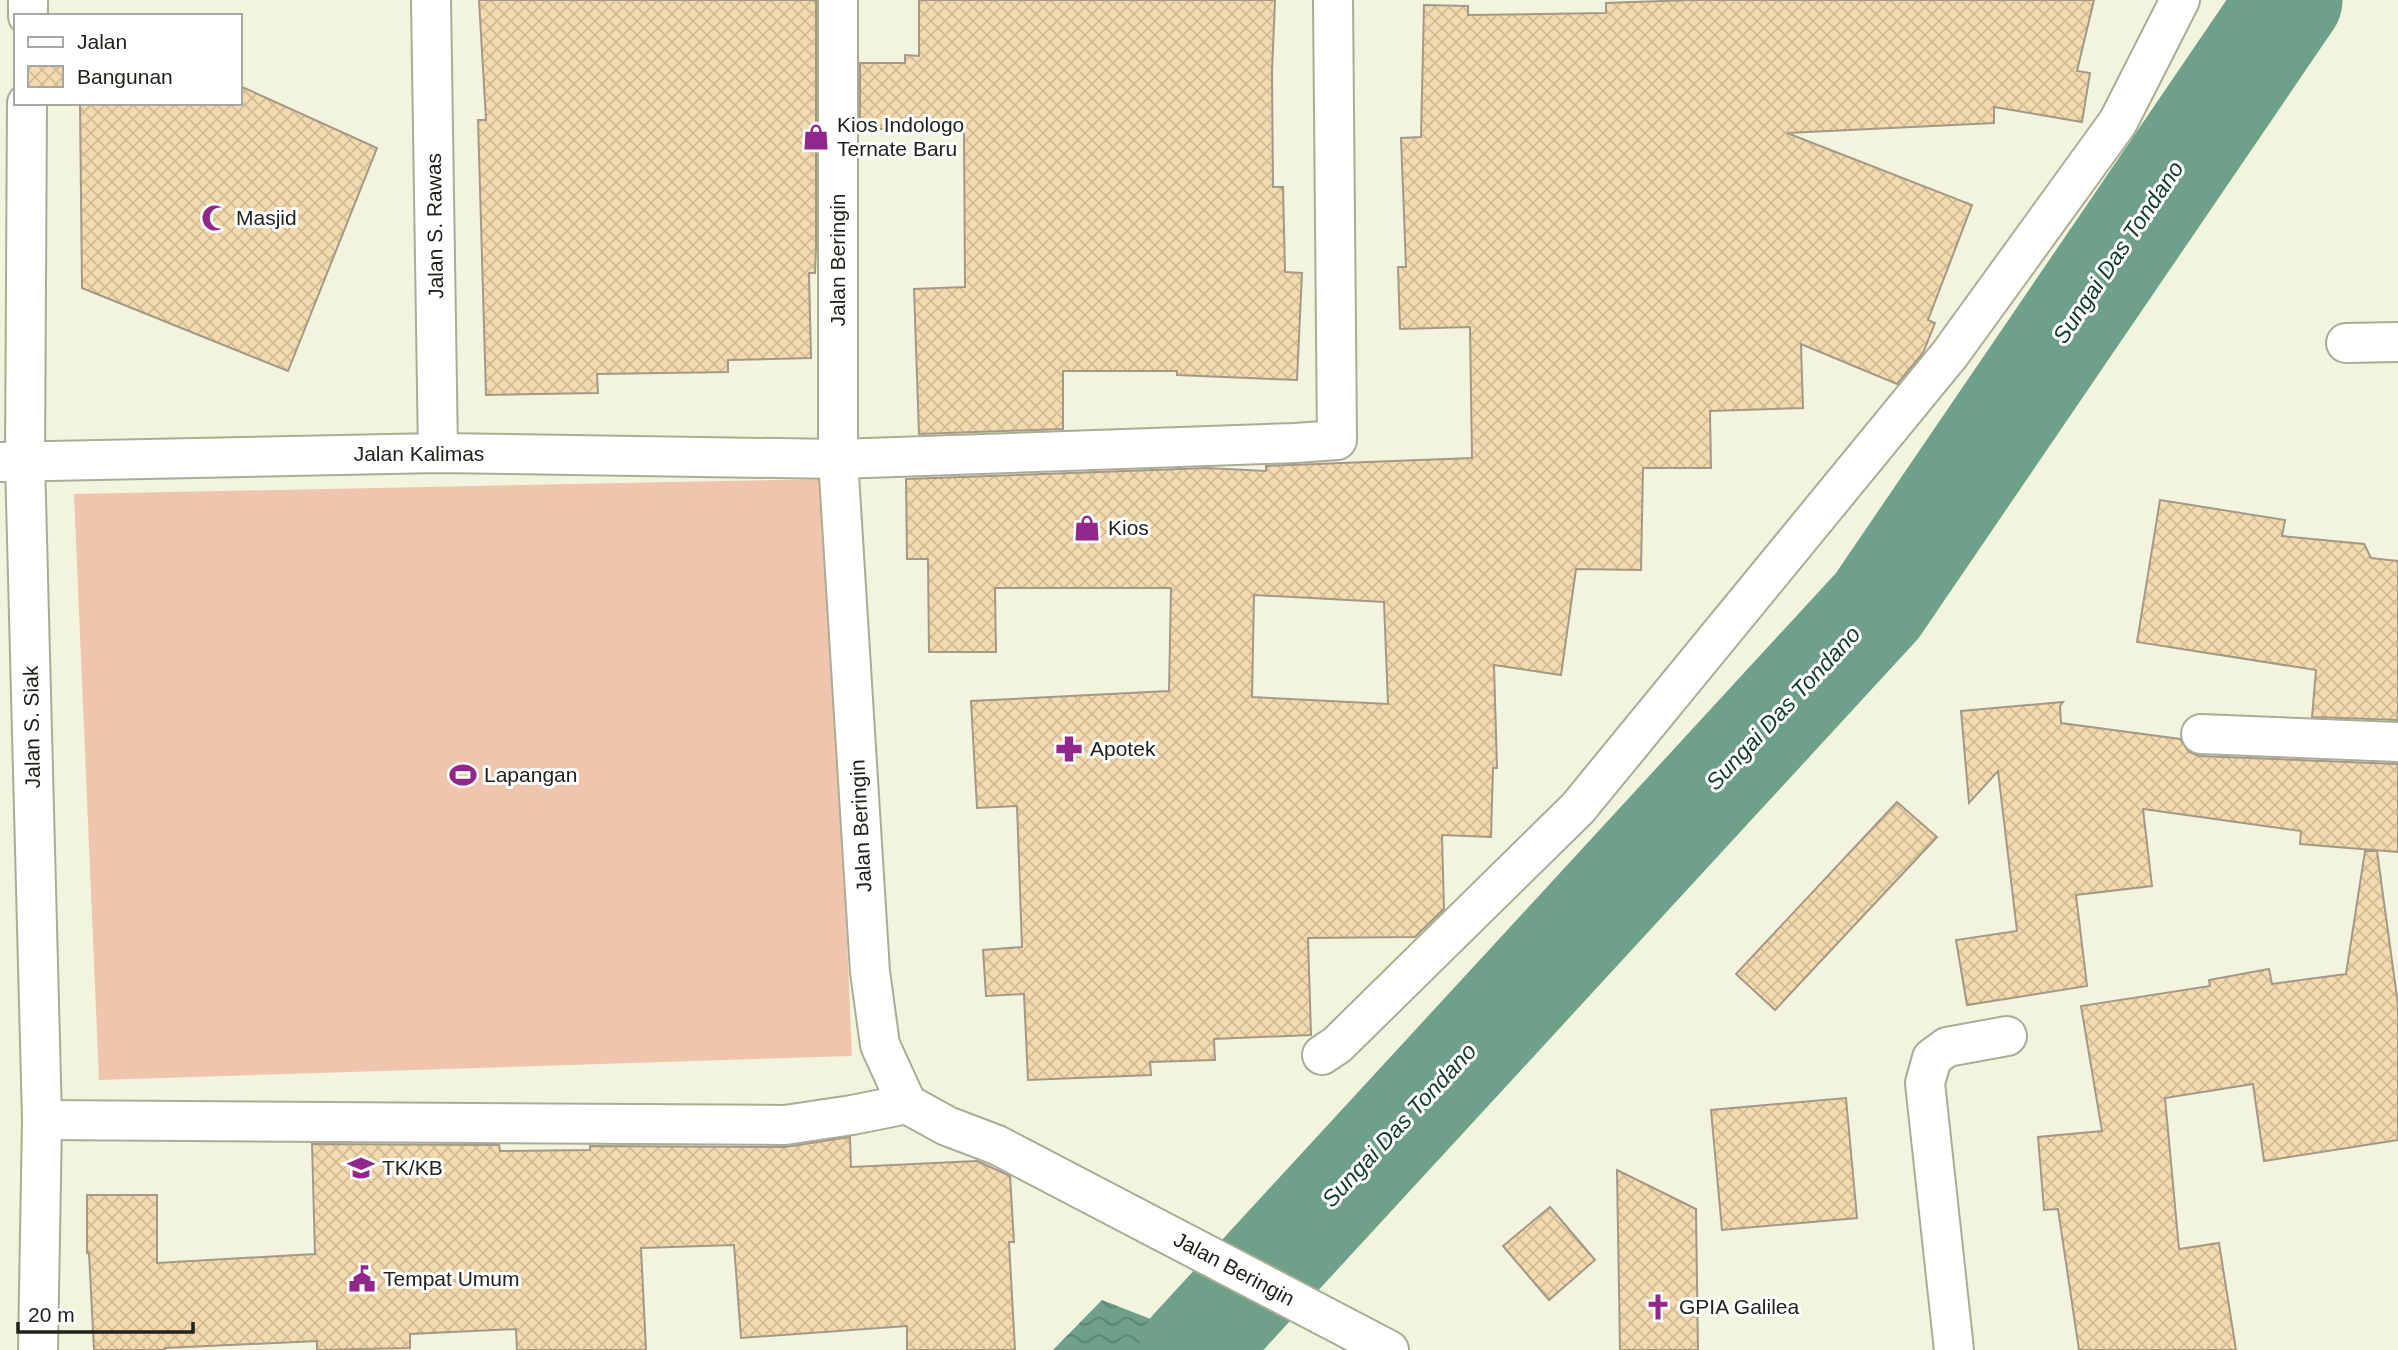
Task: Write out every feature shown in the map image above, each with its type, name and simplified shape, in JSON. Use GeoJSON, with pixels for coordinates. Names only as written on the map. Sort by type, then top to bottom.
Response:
{"type":"FeatureCollection","features":[{"type":"Feature","properties":{"kind":"street","name":"Jalan S. Rawas"},"geometry":{"type":"LineString","coordinates":[[431,0],[438,453]]}},
{"type":"Feature","properties":{"kind":"street","name":"Jalan Beringin"},"geometry":{"type":"LineString","coordinates":[[838,0],[838,459],[870,972],[880,1045],[907,1104],[947,1126],[997,1145],[1389,1350]]}},
{"type":"Feature","properties":{"kind":"street","name":"Jalan Kalimas"},"geometry":{"type":"LineString","coordinates":[[12,462],[438,453],[838,459],[1337,440],[1334,0]]}},
{"type":"Feature","properties":{"kind":"street"},"geometry":{"type":"LineString","coordinates":[[1322,1055],[1337,1045],[1578,808],[1941,364],[2118,122],[2180,0]]}},
{"type":"Feature","properties":{"kind":"street","name":"Jalan S. Siak"},"geometry":{"type":"LineString","coordinates":[[27,105],[12,462],[42,1120],[38,1350]]}},
{"type":"Feature","properties":{"kind":"street"},"geometry":{"type":"LineString","coordinates":[[2346,343],[2398,342]]}},
{"type":"Feature","properties":{"kind":"street"},"geometry":{"type":"LineString","coordinates":[[2201,734],[2398,742]]}},
{"type":"Feature","properties":{"kind":"street"},"geometry":{"type":"LineString","coordinates":[[1954,1350],[1925,1083],[1932,1058],[1947,1047],[2007,1036]]}},
{"type":"Feature","properties":{"kind":"street"},"geometry":{"type":"LineString","coordinates":[[42,1120],[785,1125],[907,1104]]}},
{"type":"Feature","properties":{"kind":"shaded area","name":"Lapangan"},"geometry":{"type":"Polygon","coordinates":[[[827,479],[852,1056],[99,1080],[74,494],[827,479]]]}},
{"type":"Feature","properties":{"kind":"water"},"geometry":{"type":"Polygon","coordinates":[[[1102,1300],[1202,1339],[1224,1350],[1053,1350],[1102,1300]]]}},
{"type":"Feature","properties":{"kind":"building"},"geometry":{"type":"Polygon","coordinates":[[[479,0],[816,0],[816,248],[815,273],[809,273],[811,358],[728,360],[728,372],[597,374],[598,393],[486,395],[478,120],[486,120],[479,0]]]}},
{"type":"Feature","properties":{"kind":"building"},"geometry":{"type":"Polygon","coordinates":[[[919,0],[1275,0],[1272,72],[1273,187],[1283,187],[1285,272],[1302,273],[1297,380],[1177,375],[1177,371],[1063,371],[1063,429],[919,434],[914,289],[965,287],[964,129],[860,129],[860,63],[905,63],[905,55],[919,56],[919,0]]]}},
{"type":"Feature","properties":{"kind":"building"},"geometry":{"type":"Polygon","coordinates":[[[1690,0],[2094,0],[2077,71],[2090,73],[2082,122],[1994,107],[1994,123],[1787,133],[1972,205],[1928,320],[1935,323],[1923,353],[1897,384],[1801,344],[1803,408],[1710,411],[1711,468],[1643,468],[1641,570],[1576,569],[1561,675],[1494,665],[1497,768],[1493,768],[1491,837],[1442,835],[1444,909],[1415,937],[1308,938],[1311,1035],[1214,1039],[1215,1060],[1150,1062],[1151,1075],[1028,1080],[1024,994],[986,996],[983,950],[1022,947],[1017,806],[977,808],[971,701],[1169,691],[1171,588],[995,588],[996,652],[929,652],[928,559],[907,559],[906,479],[1207,468],[1266,471],[1266,466],[1472,458],[1470,327],[1400,329],[1398,267],[1406,267],[1401,138],[1421,137],[1424,5],[1468,6],[1468,15],[1606,13],[1606,3],[1690,0]],[[1254,595],[1252,697],[1388,704],[1384,602],[1254,595]]]}},
{"type":"Feature","properties":{"kind":"building","name":"Masjid"},"geometry":{"type":"Polygon","coordinates":[[[242,87],[377,148],[288,371],[82,288],[80,105],[242,105],[242,87]]]}},
{"type":"Feature","properties":{"kind":"building"},"geometry":{"type":"Polygon","coordinates":[[[2160,500],[2285,520],[2282,536],[2364,544],[2371,558],[2398,561],[2398,720],[2312,717],[2316,670],[2137,642],[2160,500]]]}},
{"type":"Feature","properties":{"kind":"building"},"geometry":{"type":"Polygon","coordinates":[[[2063,702],[2060,706],[2061,723],[2180,739],[2189,752],[2199,756],[2398,764],[2398,852],[2300,844],[2301,831],[2143,809],[2152,886],[2076,895],[2087,986],[1967,1005],[1956,940],[2017,931],[1998,771],[1969,803],[1961,711],[2063,702]]]}},
{"type":"Feature","properties":{"kind":"building"},"geometry":{"type":"Polygon","coordinates":[[[1897,802],[1937,837],[1775,1010],[1736,974],[1897,802]]]}},
{"type":"Feature","properties":{"kind":"building"},"geometry":{"type":"Polygon","coordinates":[[[2365,851],[2377,851],[2398,1005],[2398,1140],[2264,1161],[2253,1084],[2165,1098],[2179,1249],[2219,1243],[2236,1350],[2079,1350],[2058,1209],[2044,1210],[2038,1137],[2102,1131],[2081,1006],[2210,986],[2209,980],[2269,969],[2272,984],[2346,974],[2365,851]]]}},
{"type":"Feature","properties":{"kind":"building"},"geometry":{"type":"Polygon","coordinates":[[[1846,1098],[1857,1218],[1722,1230],[1711,1110],[1846,1098]]]}},
{"type":"Feature","properties":{"kind":"building"},"geometry":{"type":"Polygon","coordinates":[[[850,1137],[851,1167],[977,1161],[1010,1176],[1014,1242],[1009,1242],[1015,1350],[907,1350],[907,1326],[741,1338],[734,1245],[641,1248],[646,1350],[517,1350],[516,1329],[410,1334],[410,1348],[317,1350],[317,1341],[165,1350],[94,1350],[87,1253],[87,1195],[157,1195],[157,1263],[315,1254],[312,1144],[499,1145],[500,1151],[590,1150],[590,1146],[785,1147],[850,1137]]]}},
{"type":"Feature","properties":{"kind":"building"},"geometry":{"type":"Polygon","coordinates":[[[1617,1170],[1696,1209],[1698,1350],[1620,1350],[1617,1170]]]}},
{"type":"Feature","properties":{"kind":"building"},"geometry":{"type":"Polygon","coordinates":[[[1550,1207],[1595,1260],[1549,1300],[1503,1246],[1550,1207]]]}},
{"type":"Feature","properties":{"kind":"waterway","name":"Sungai Das Tondano"},"geometry":{"type":"LineString","coordinates":[[1192,1350],[1877,606],[2290,0]]}},
{"type":"Feature","properties":{"kind":"place","name":"Kios Indologo Ternate Baru"},"geometry":{"type":"Point","coordinates":[816,137]}},
{"type":"Feature","properties":{"kind":"place","name":"Masjid"},"geometry":{"type":"Point","coordinates":[215,218]}},
{"type":"Feature","properties":{"kind":"place","name":"Kios"},"geometry":{"type":"Point","coordinates":[1087,528]}},
{"type":"Feature","properties":{"kind":"place","name":"Apotek"},"geometry":{"type":"Point","coordinates":[1069,749]}},
{"type":"Feature","properties":{"kind":"place","name":"Lapangan"},"geometry":{"type":"Point","coordinates":[463,775]}},
{"type":"Feature","properties":{"kind":"place","name":"TK/KB"},"geometry":{"type":"Point","coordinates":[361,1168]}},
{"type":"Feature","properties":{"kind":"place","name":"Tempat Umum"},"geometry":{"type":"Point","coordinates":[362,1279]}},
{"type":"Feature","properties":{"kind":"place","name":"GPIA Galilea"},"geometry":{"type":"Point","coordinates":[1658,1307]}}]}
